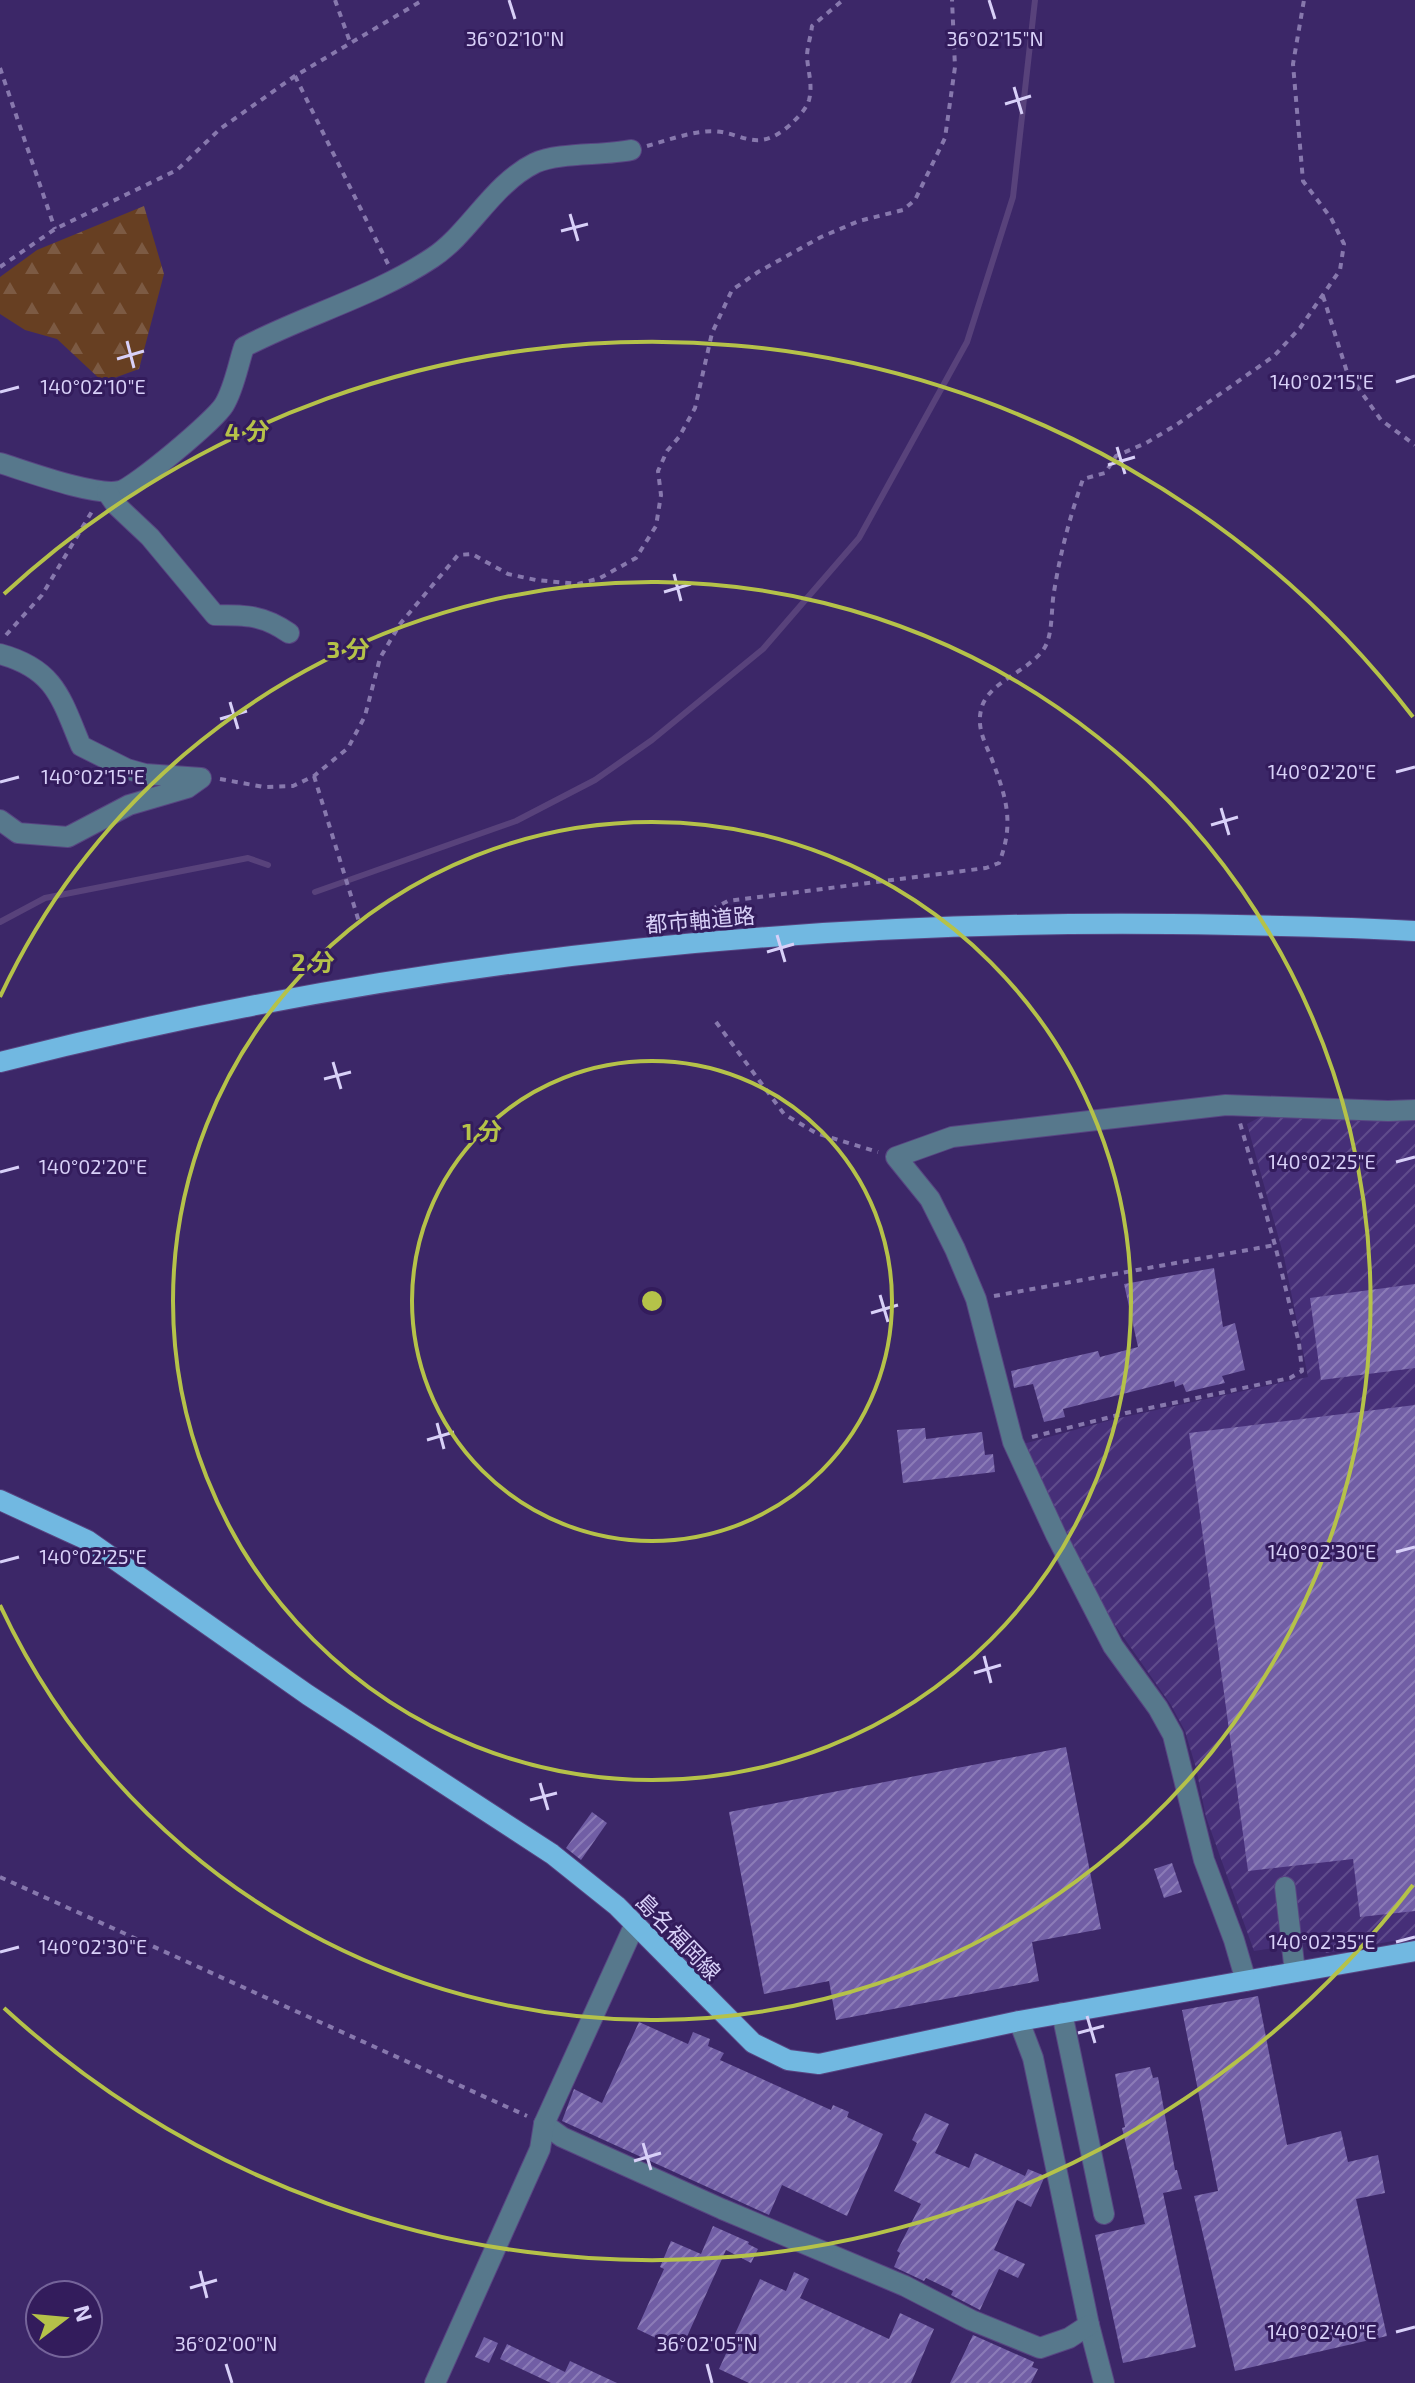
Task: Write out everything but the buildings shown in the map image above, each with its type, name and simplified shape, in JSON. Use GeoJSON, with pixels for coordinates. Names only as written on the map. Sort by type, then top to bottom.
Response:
{"type":"FeatureCollection","features":[{"type":"Feature","properties":{"kind":"main road","name":"都市軸道路"},"geometry":{"type":"LineString","coordinates":[[0,1062],[215,1012],[516,963],[704,941],[929,926],[1112,923],[1337,926],[1415,931]]}},
{"type":"Feature","properties":{"kind":"main road","name":"島名福岡線"},"geometry":{"type":"LineString","coordinates":[[0,1500],[87,1540],[308,1695],[552,1854],[635,1924],[753,2043],[788,2060],[819,2064],[1019,2021],[1415,1951]]}},
{"type":"Feature","properties":{"kind":"street"},"geometry":{"type":"LineString","coordinates":[[0,463],[105,492],[122,491],[211,421],[225,405],[244,347],[434,257],[512,179],[535,163],[558,157],[607,155],[631,150]]}},
{"type":"Feature","properties":{"kind":"street"},"geometry":{"type":"LineString","coordinates":[[105,492],[150,537],[215,615],[251,615],[273,622],[289,633]]}},
{"type":"Feature","properties":{"kind":"street"},"geometry":{"type":"LineString","coordinates":[[0,654],[23,660],[45,676],[62,701],[81,746],[127,769],[145,774],[201,778]]}},
{"type":"Feature","properties":{"kind":"street"},"geometry":{"type":"LineString","coordinates":[[0,820],[18,833],[68,837],[129,805],[187,788],[201,778]]}},
{"type":"Feature","properties":{"kind":"street"},"geometry":{"type":"LineString","coordinates":[[1246,1981],[1204,1860],[1173,1735],[1158,1708],[1113,1646],[1092,1607],[1013,1442],[976,1299],[930,1199],[896,1157],[952,1137],[1235,1105],[1415,1110]]}},
{"type":"Feature","properties":{"kind":"street"},"geometry":{"type":"LineString","coordinates":[[1285,1887],[1295,1972]]}},
{"type":"Feature","properties":{"kind":"street"},"geometry":{"type":"LineString","coordinates":[[435,2383],[540,2149],[544,2124],[635,1924]]}},
{"type":"Feature","properties":{"kind":"street"},"geometry":{"type":"LineString","coordinates":[[1062,2013],[1104,2214]]}},
{"type":"Feature","properties":{"kind":"street"},"geometry":{"type":"LineString","coordinates":[[1019,2021],[1033,2058],[1104,2383]]}},
{"type":"Feature","properties":{"kind":"street"},"geometry":{"type":"LineString","coordinates":[[544,2124],[562,2137],[663,2183],[905,2286],[971,2320],[1040,2348],[1069,2338],[1089,2325]]}},
{"type":"Feature","properties":{"kind":"path"},"geometry":{"type":"LineString","coordinates":[[335,0],[350,42]]}},
{"type":"Feature","properties":{"kind":"path"},"geometry":{"type":"LineString","coordinates":[[0,267],[55,229],[177,170],[220,129],[295,76],[423,0]]}},
{"type":"Feature","properties":{"kind":"path"},"geometry":{"type":"LineString","coordinates":[[631,150],[704,131],[760,141],[780,134],[798,118],[808,102],[811,78],[807,57],[812,26],[843,0]]}},
{"type":"Feature","properties":{"kind":"path"},"geometry":{"type":"LineString","coordinates":[[201,778],[264,787],[293,786],[314,776],[348,748],[365,716],[380,658],[400,624],[458,555],[472,554],[508,574],[578,584],[600,578],[636,558],[656,526],[661,495],[658,471],[695,408],[712,333],[732,290],[821,237],[859,221],[903,210],[915,200],[945,138],[955,67],[952,0]]}},
{"type":"Feature","properties":{"kind":"path"},"geometry":{"type":"LineString","coordinates":[[713,923],[714,908],[728,901],[986,868],[999,863],[1006,844],[1009,816],[1001,784],[980,728],[981,707],[993,689],[1030,665],[1047,644],[1060,560],[1083,479],[1105,473],[1116,456],[1176,425],[1274,356],[1300,328],[1340,270],[1344,244],[1331,218],[1303,181],[1293,64],[1304,0]]}},
{"type":"Feature","properties":{"kind":"path"},"geometry":{"type":"LineString","coordinates":[[0,68],[55,229]]}},
{"type":"Feature","properties":{"kind":"path"},"geometry":{"type":"LineString","coordinates":[[295,76],[395,278]]}},
{"type":"Feature","properties":{"kind":"path"},"geometry":{"type":"LineString","coordinates":[[1323,296],[1347,372],[1381,420],[1415,445]]}},
{"type":"Feature","properties":{"kind":"path"},"geometry":{"type":"LineString","coordinates":[[0,641],[42,595],[105,492]]}},
{"type":"Feature","properties":{"kind":"path"},"geometry":{"type":"LineString","coordinates":[[314,776],[360,925]]}},
{"type":"Feature","properties":{"kind":"path"},"geometry":{"type":"LineString","coordinates":[[716,1022],[784,1114],[816,1133],[896,1157]]}},
{"type":"Feature","properties":{"kind":"path"},"geometry":{"type":"LineString","coordinates":[[1013,1442],[1296,1376],[1302,1371],[1299,1343],[1275,1245],[1235,1105]]}},
{"type":"Feature","properties":{"kind":"path"},"geometry":{"type":"LineString","coordinates":[[976,1299],[1275,1245]]}},
{"type":"Feature","properties":{"kind":"path"},"geometry":{"type":"LineString","coordinates":[[0,1877],[544,2124]]}},
{"type":"Feature","properties":{"kind":"shaded area"},"geometry":{"type":"Polygon","coordinates":[[[1262,1116],[1415,1116],[1415,1937],[1326,1953],[1314,1942],[1254,1951],[1206,1817],[1185,1731],[1171,1705],[1108,1615],[1023,1444],[1115,1419],[1308,1377],[1284,1257],[1247,1124],[1262,1116]]]}},
{"type":"Feature","properties":{"kind":"green space"},"geometry":{"type":"Polygon","coordinates":[[[144,206],[164,274],[139,369],[103,382],[57,339],[25,330],[0,314],[0,277],[37,250],[144,206]]]}},
{"type":"Feature","properties":{"kind":"waterway"},"geometry":{"type":"LineString","coordinates":[[315,892],[516,821],[595,780],[652,740],[763,649],[859,538],[967,342],[1013,197],[1035,0]]}},
{"type":"Feature","properties":{"kind":"waterway"},"geometry":{"type":"LineString","coordinates":[[0,922],[45,898],[248,858],[268,865]]}}]}
